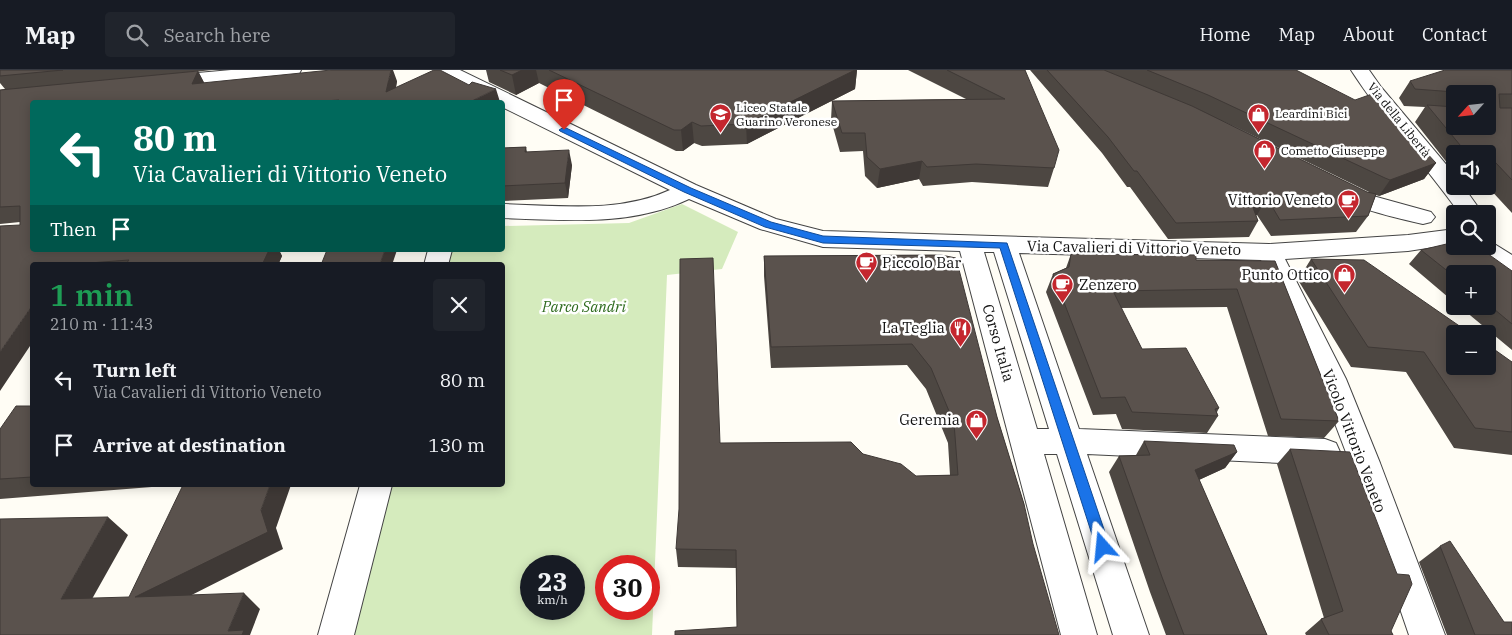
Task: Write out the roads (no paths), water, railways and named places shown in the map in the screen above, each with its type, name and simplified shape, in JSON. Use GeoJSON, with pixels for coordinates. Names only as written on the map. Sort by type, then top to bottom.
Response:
{"type":"FeatureCollection","features":[{"type":"Feature","properties":{"kind":"street"},"geometry":{"type":"LineString","coordinates":[[144,84],[292,70]]}},
{"type":"Feature","properties":{"kind":"street","name":"Via Cavalieri di Vittorio Veneto"},"geometry":{"type":"LineString","coordinates":[[448,70],[457,77],[504,100]]}},
{"type":"Feature","properties":{"kind":"street","name":"Via della Libertà"},"geometry":{"type":"LineString","coordinates":[[1360,70],[1465,205]]}},
{"type":"Feature","properties":{"kind":"street","name":"Via Cavalieri di Vittorio Veneto"},"geometry":{"type":"LineString","coordinates":[[505,100],[688,190],[768,224],[823,239],[1269,252],[1408,243],[1446,237]]}},
{"type":"Feature","properties":{"kind":"street"},"geometry":{"type":"LineString","coordinates":[[1393,113],[1416,114]]}},
{"type":"Feature","properties":{"kind":"street","name":"Via della Libertà"},"geometry":{"type":"LineString","coordinates":[[1429,215],[1446,196],[1446,188],[1440,170]]}},
{"type":"Feature","properties":{"kind":"street"},"geometry":{"type":"LineString","coordinates":[[1322,180],[1365,201],[1429,215],[1446,211]]}},
{"type":"Feature","properties":{"kind":"street"},"geometry":{"type":"LineString","coordinates":[[505,211],[576,214],[638,209],[670,199],[688,190]]}},
{"type":"Feature","properties":{"kind":"street"},"geometry":{"type":"LineString","coordinates":[[1429,215],[1434,228],[1446,233]]}},
{"type":"Feature","properties":{"kind":"street"},"geometry":{"type":"LineString","coordinates":[[1408,243],[1417,236],[1429,215]]}},
{"type":"Feature","properties":{"kind":"street","name":"Corso Italia"},"geometry":{"type":"LineString","coordinates":[[970,244],[1080,635]]}},
{"type":"Feature","properties":{"kind":"street"},"geometry":{"type":"LineString","coordinates":[[1004,245],[1131,635]]}},
{"type":"Feature","properties":{"kind":"street","name":"Vicolo Vittorio Veneto"},"geometry":{"type":"LineString","coordinates":[[1269,252],[1332,379],[1427,635]]}},
{"type":"Feature","properties":{"kind":"street"},"geometry":{"type":"LineString","coordinates":[[1026,442],[1069,441],[1361,454]]}},
{"type":"Feature","properties":{"kind":"street"},"geometry":{"type":"LineString","coordinates":[[336,635],[375,487]]}},
{"type":"Feature","properties":{"kind":"place","name":"Leardini Bici"},"geometry":{"type":"Point","coordinates":[1259,133]}},
{"type":"Feature","properties":{"kind":"place","name":"Liceo Statale Guarino Veronese"},"geometry":{"type":"Point","coordinates":[720,134]}},
{"type":"Feature","properties":{"kind":"place","name":"Cometto Giuseppe"},"geometry":{"type":"Point","coordinates":[1265,170]}},
{"type":"Feature","properties":{"kind":"place","name":"Vittorio Veneto"},"geometry":{"type":"Point","coordinates":[1349,219]}},
{"type":"Feature","properties":{"kind":"place","name":"Piccolo Bar"},"geometry":{"type":"Point","coordinates":[866,282]}},
{"type":"Feature","properties":{"kind":"place","name":"Punto Ottico"},"geometry":{"type":"Point","coordinates":[1345,294]}},
{"type":"Feature","properties":{"kind":"place","name":"Zenzero"},"geometry":{"type":"Point","coordinates":[1063,304]}},
{"type":"Feature","properties":{"kind":"place","name":"La Teglia"},"geometry":{"type":"Point","coordinates":[961,347]}},
{"type":"Feature","properties":{"kind":"place","name":"Geremia"},"geometry":{"type":"Point","coordinates":[976,439]}},
{"type":"Feature","properties":{"kind":"park label","name":"Parco Sandri"},"geometry":{"type":"Point","coordinates":[584,307]}}]}
